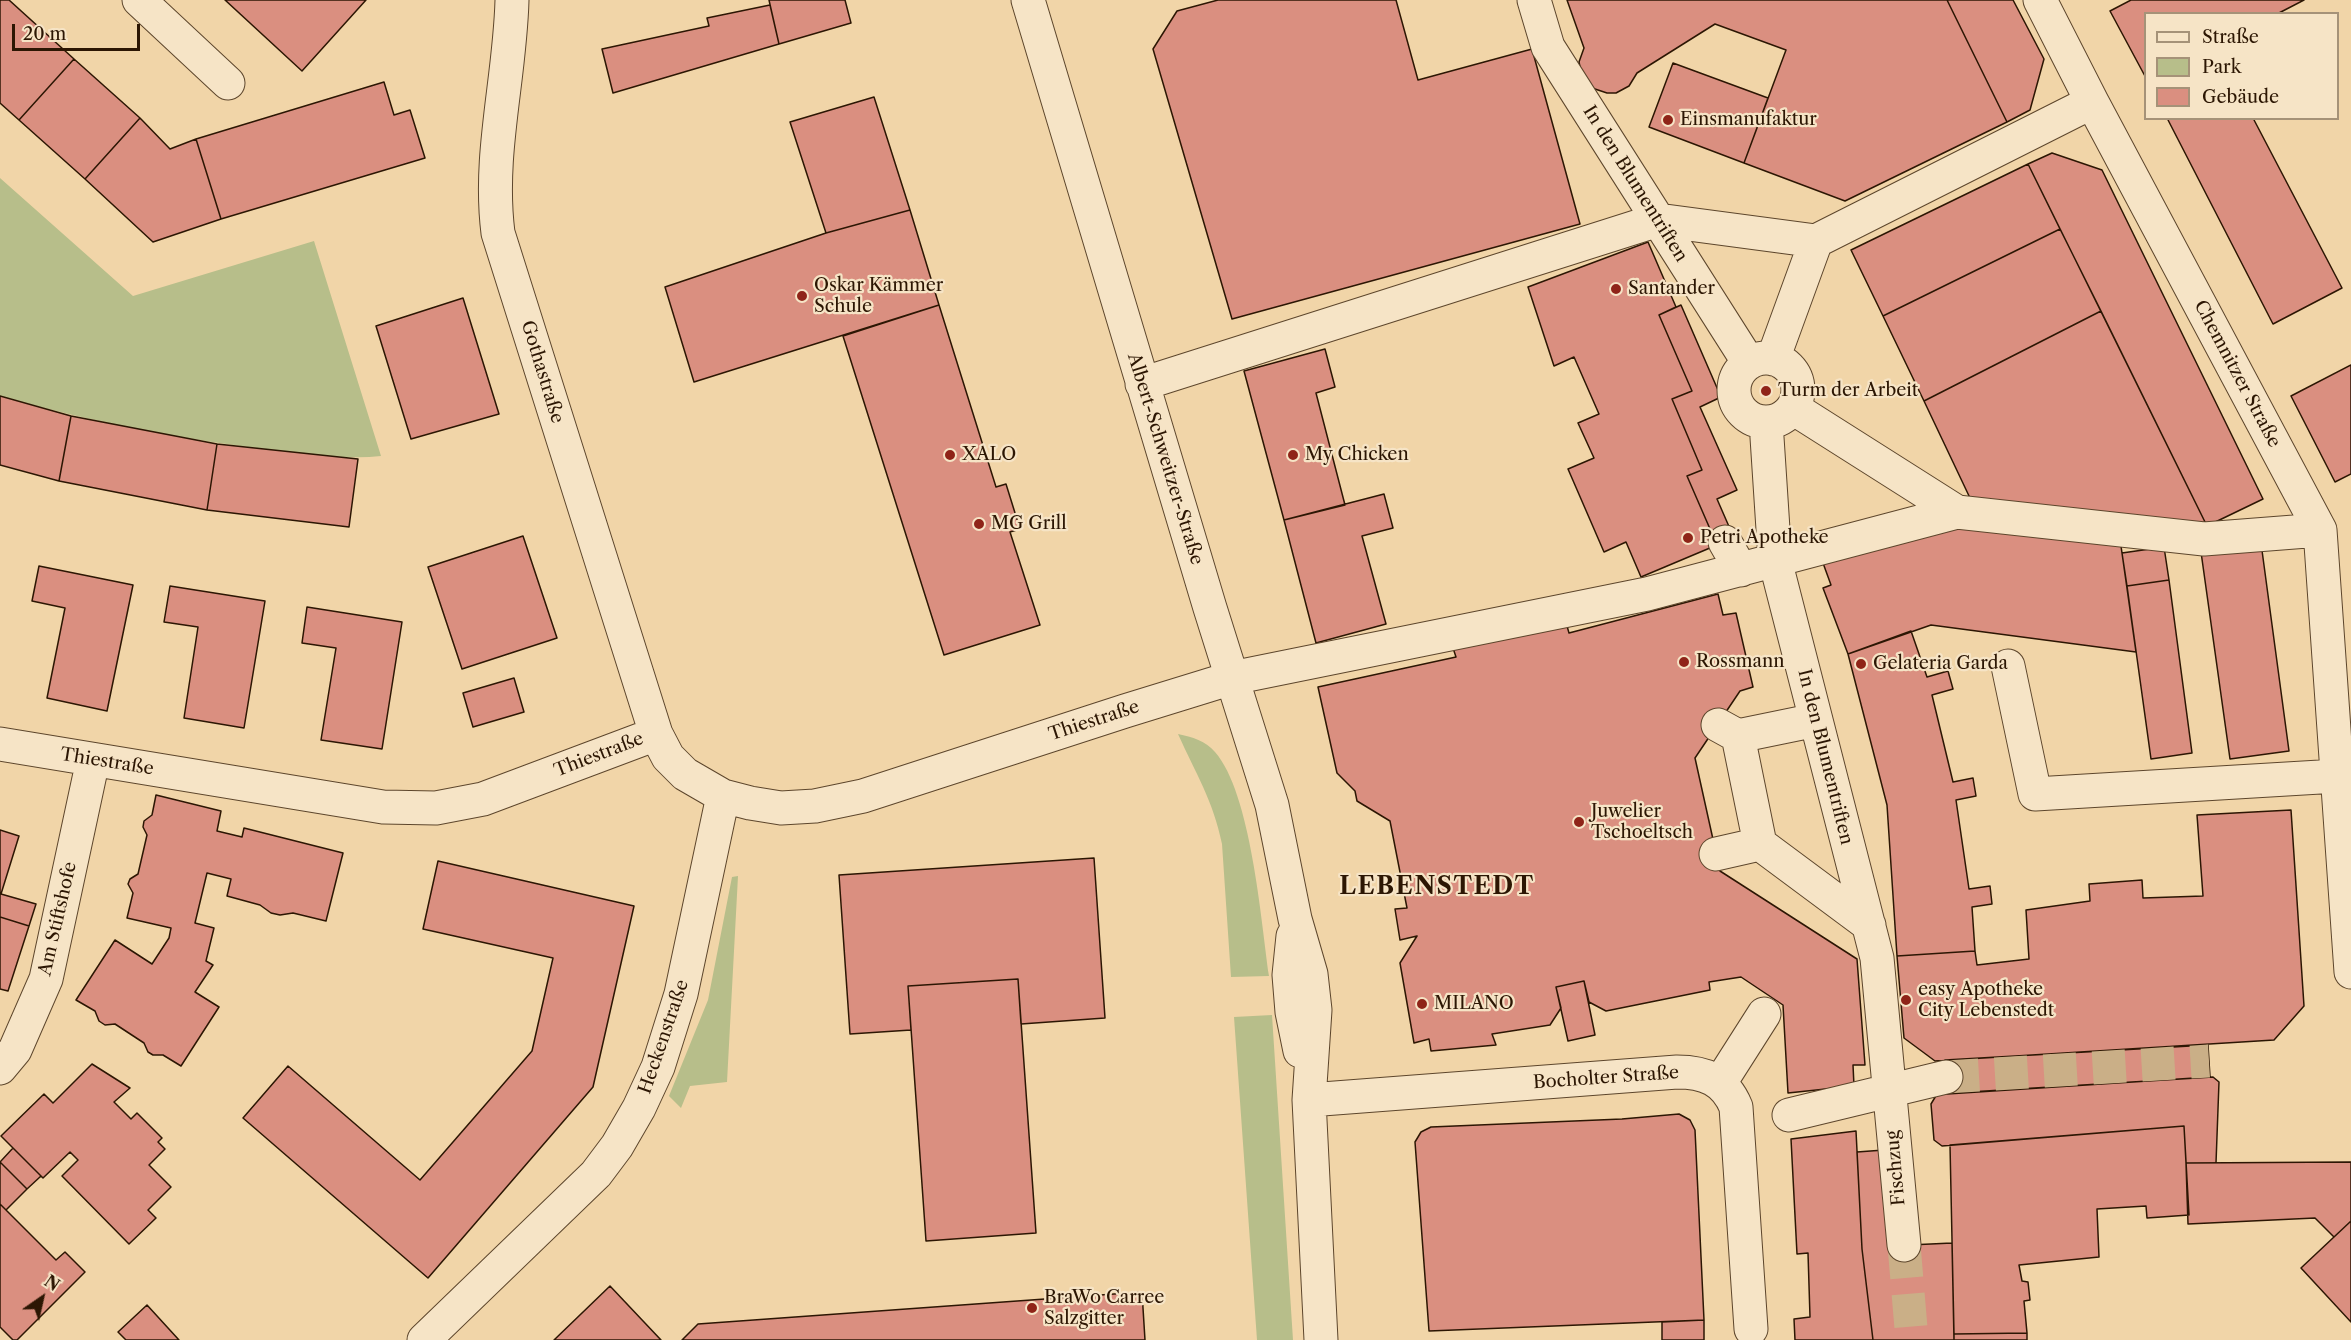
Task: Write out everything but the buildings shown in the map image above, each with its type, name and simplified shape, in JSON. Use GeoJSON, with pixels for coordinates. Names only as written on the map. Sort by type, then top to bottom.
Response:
{"type":"FeatureCollection","features":[{"type":"Feature","properties":{"kind":"street"},"geometry":{"type":"LineString","coordinates":[[139,0],[228,82]]}},
{"type":"Feature","properties":{"kind":"street","name":"Gothastraße"},"geometry":{"type":"LineString","coordinates":[[512,0],[495,154],[494,196],[498,233],[656,734]]}},
{"type":"Feature","properties":{"kind":"street","name":"Albert-Schweitzer-Straße"},"geometry":{"type":"LineString","coordinates":[[1028,0],[1142,384],[1272,805],[1295,919],[1288,975],[1292,1012],[1309,1100],[1321,1340]]}},
{"type":"Feature","properties":{"kind":"street","name":"In den Blumentriften"},"geometry":{"type":"LineString","coordinates":[[1534,0],[1548,46],[1658,220],[1697,309],[1761,361]]}},
{"type":"Feature","properties":{"kind":"street","name":"Chemnitzer Straße"},"geometry":{"type":"LineString","coordinates":[[2040,0],[2320,530],[2351,972]]}},
{"type":"Feature","properties":{"kind":"street"},"geometry":{"type":"LineString","coordinates":[[1142,384],[1658,220],[1815,241],[2092,102]]}},
{"type":"Feature","properties":{"kind":"street"},"geometry":{"type":"LineString","coordinates":[[1761,361],[1783,363],[1796,378],[1797,398],[1779,415],[1756,420],[1746,415],[1735,399],[1736,379],[1761,361],[1815,241]]}},
{"type":"Feature","properties":{"kind":"street"},"geometry":{"type":"LineString","coordinates":[[1779,415],[1957,512],[2181,545],[2204,539],[2320,530]]}},
{"type":"Feature","properties":{"kind":"street","name":"In den Blumentriften"},"geometry":{"type":"LineString","coordinates":[[1779,415],[1775,560],[1877,958],[1889,1091]]}},
{"type":"Feature","properties":{"kind":"street","name":"Thiestraße"},"geometry":{"type":"LineString","coordinates":[[0,744],[384,807],[436,808],[483,799],[656,734],[668,757],[685,774],[723,796],[781,808],[815,806],[863,796],[1232,678],[1647,594],[1733,556],[1775,560],[1957,512]]}},
{"type":"Feature","properties":{"kind":"street"},"geometry":{"type":"LineString","coordinates":[[2008,666],[2036,794],[2337,776]]}},
{"type":"Feature","properties":{"kind":"street"},"geometry":{"type":"LineString","coordinates":[[1816,720],[1728,730],[1760,844],[1869,925]]}},
{"type":"Feature","properties":{"kind":"street","name":"Am Stiftshofe"},"geometry":{"type":"LineString","coordinates":[[0,1068],[15,1050],[46,979],[93,760]]}},
{"type":"Feature","properties":{"kind":"street","name":"Heckenstraße"},"geometry":{"type":"LineString","coordinates":[[424,1340],[596,1174],[617,1146],[639,1108],[658,1067],[681,994],[723,796]]}},
{"type":"Feature","properties":{"kind":"street"},"geometry":{"type":"LineString","coordinates":[[1716,854],[1760,844]]}},
{"type":"Feature","properties":{"kind":"street"},"geometry":{"type":"LineString","coordinates":[[1751,1329],[1736,1107],[1729,1091],[1720,1083],[1764,1014]]}},
{"type":"Feature","properties":{"kind":"street","name":"Bocholter Straße"},"geometry":{"type":"LineString","coordinates":[[1309,1100],[1677,1072],[1700,1073],[1720,1083]]}},
{"type":"Feature","properties":{"kind":"street"},"geometry":{"type":"LineString","coordinates":[[1789,1115],[1946,1077]]}},
{"type":"Feature","properties":{"kind":"street","name":"Fischzug"},"geometry":{"type":"LineString","coordinates":[[1889,1091],[1904,1245]]}},
{"type":"Feature","properties":{"kind":"green space"},"geometry":{"type":"Polygon","coordinates":[[[0,178],[133,296],[314,241],[381,456],[332,456],[210,442],[104,422],[0,396],[0,178]]]}},
{"type":"Feature","properties":{"kind":"green space"},"geometry":{"type":"Polygon","coordinates":[[[1178,734],[1198,740],[1215,752],[1227,771],[1238,796],[1258,891],[1269,976],[1231,977],[1222,844],[1209,800],[1178,734]]]}},
{"type":"Feature","properties":{"kind":"green space"},"geometry":{"type":"Polygon","coordinates":[[[738,876],[727,1082],[690,1086],[681,1108],[669,1096],[708,1000],[732,877],[738,876]]]}},
{"type":"Feature","properties":{"kind":"green space"},"geometry":{"type":"Polygon","coordinates":[[[1272,1015],[1293,1340],[1257,1340],[1234,1017],[1272,1015]]]}},
{"type":"Feature","properties":{"kind":"tunnel"},"geometry":{"type":"LineString","coordinates":[[1946,1077],[2209,1061]]}},
{"type":"Feature","properties":{"kind":"tunnel"},"geometry":{"type":"LineString","coordinates":[[1904,1245],[1912,1340]]}},
{"type":"Feature","properties":{"kind":"place","name":"Einsmanufaktur"},"geometry":{"type":"Point","coordinates":[1668,120]}},
{"type":"Feature","properties":{"kind":"place","name":"Santander"},"geometry":{"type":"Point","coordinates":[1616,289]}},
{"type":"Feature","properties":{"kind":"place","name":"Oskar Kämmer Schule"},"geometry":{"type":"Point","coordinates":[802,296]}},
{"type":"Feature","properties":{"kind":"place","name":"Turm der Arbeit"},"geometry":{"type":"Point","coordinates":[1766,391]}},
{"type":"Feature","properties":{"kind":"place","name":"XALO"},"geometry":{"type":"Point","coordinates":[950,455]}},
{"type":"Feature","properties":{"kind":"place","name":"My Chicken"},"geometry":{"type":"Point","coordinates":[1293,455]}},
{"type":"Feature","properties":{"kind":"place","name":"MG Grill"},"geometry":{"type":"Point","coordinates":[979,524]}},
{"type":"Feature","properties":{"kind":"place","name":"Petri Apotheke"},"geometry":{"type":"Point","coordinates":[1688,538]}},
{"type":"Feature","properties":{"kind":"place","name":"Rossmann"},"geometry":{"type":"Point","coordinates":[1684,662]}},
{"type":"Feature","properties":{"kind":"place","name":"Gelateria Garda"},"geometry":{"type":"Point","coordinates":[1861,664]}},
{"type":"Feature","properties":{"kind":"place","name":"Juwelier Tschoeltsch"},"geometry":{"type":"Point","coordinates":[1579,822]}},
{"type":"Feature","properties":{"kind":"place","name":"easy Apotheke City Lebenstedt"},"geometry":{"type":"Point","coordinates":[1906,1000]}},
{"type":"Feature","properties":{"kind":"place","name":"MILANO"},"geometry":{"type":"Point","coordinates":[1422,1004]}},
{"type":"Feature","properties":{"kind":"place","name":"BraWo Carree Salzgitter"},"geometry":{"type":"Point","coordinates":[1032,1308]}},
{"type":"Feature","properties":{"kind":"district","name":"LEBENSTEDT"},"geometry":{"type":"Point","coordinates":[1437,887]}}]}
